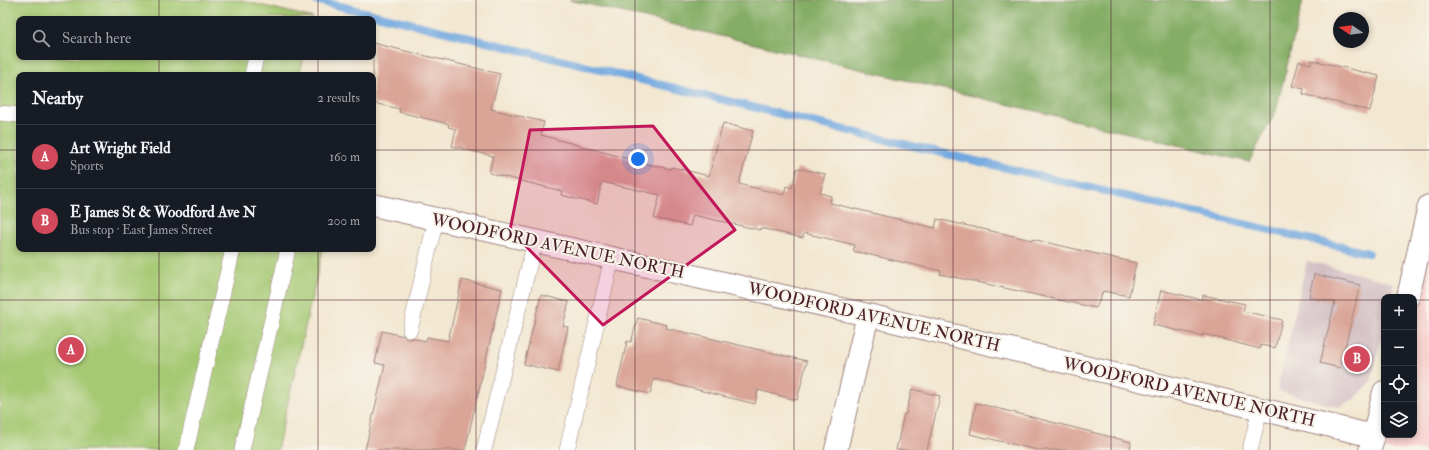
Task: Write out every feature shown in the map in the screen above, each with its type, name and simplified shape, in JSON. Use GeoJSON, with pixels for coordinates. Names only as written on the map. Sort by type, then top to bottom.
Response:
{"type":"FeatureCollection","features":[{"type":"Feature","properties":{"kind":"street","name":"WOODFORD AVENUE NORTH"},"geometry":{"type":"LineString","coordinates":[[376,206],[868,315],[1260,408],[1371,443]]}},
{"type":"Feature","properties":{"kind":"street"},"geometry":{"type":"LineString","coordinates":[[1409,294],[1429,206]]}},
{"type":"Feature","properties":{"kind":"street"},"geometry":{"type":"LineString","coordinates":[[836,450],[868,315]]}},
{"type":"Feature","properties":{"kind":"street"},"geometry":{"type":"LineString","coordinates":[[1371,443],[1381,402]]}},
{"type":"Feature","properties":{"kind":"lane"},"geometry":{"type":"LineString","coordinates":[[253,72],[255,60]]}},
{"type":"Feature","properties":{"kind":"lane"},"geometry":{"type":"LineString","coordinates":[[0,113],[16,115]]}},
{"type":"Feature","properties":{"kind":"lane"},"geometry":{"type":"LineString","coordinates":[[410,330],[436,219]]}},
{"type":"Feature","properties":{"kind":"lane"},"geometry":{"type":"LineString","coordinates":[[484,450],[535,241]]}},
{"type":"Feature","properties":{"kind":"lane"},"geometry":{"type":"LineString","coordinates":[[186,450],[232,252]]}},
{"type":"Feature","properties":{"kind":"lane"},"geometry":{"type":"LineString","coordinates":[[242,450],[287,252]]}},
{"type":"Feature","properties":{"kind":"lane"},"geometry":{"type":"LineString","coordinates":[[567,450],[612,258]]}},
{"type":"Feature","properties":{"kind":"lane"},"geometry":{"type":"LineString","coordinates":[[1250,450],[1260,408]]}},
{"type":"Feature","properties":{"kind":"highlighted area"},"geometry":{"type":"Polygon","coordinates":[[[653,126],[735,230],[603,325],[510,230],[530,130],[653,126]]]}},
{"type":"Feature","properties":{"kind":"shaded area"},"geometry":{"type":"Polygon","coordinates":[[[1429,238],[1429,450],[1370,450],[1381,438],[1417,438],[1417,294],[1415,294],[1429,238]]]}},
{"type":"Feature","properties":{"kind":"shaded area"},"geometry":{"type":"Polygon","coordinates":[[[1307,261],[1394,283],[1392,294],[1381,294],[1381,340],[1371,382],[1354,399],[1338,407],[1277,391],[1307,261]]]}},
{"type":"Feature","properties":{"kind":"green space"},"geometry":{"type":"Polygon","coordinates":[[[0,0],[240,0],[305,16],[16,16],[16,60],[303,60],[300,72],[16,72],[16,252],[322,252],[277,450],[0,450],[0,0]]]}},
{"type":"Feature","properties":{"kind":"green space"},"geometry":{"type":"Polygon","coordinates":[[[570,0],[1303,0],[1276,111],[1249,162],[570,0]]]}},
{"type":"Feature","properties":{"kind":"building"},"geometry":{"type":"Polygon","coordinates":[[[376,44],[500,74],[491,109],[544,122],[541,135],[643,163],[671,169],[672,167],[709,176],[723,123],[753,131],[739,184],[784,195],[786,186],[792,188],[797,168],[825,174],[820,193],[831,196],[830,203],[935,228],[937,219],[1136,263],[1129,296],[1103,291],[1096,308],[940,274],[941,271],[853,251],[855,245],[804,233],[803,238],[693,215],[690,226],[654,218],[660,195],[602,182],[597,204],[561,195],[562,191],[489,173],[493,156],[452,146],[456,129],[448,127],[449,124],[399,112],[400,109],[376,104],[376,72],[373,72],[373,60],[376,60],[376,44]]]}},
{"type":"Feature","properties":{"kind":"building"},"geometry":{"type":"Polygon","coordinates":[[[1312,60],[1379,76],[1370,111],[1303,94],[1304,89],[1292,86],[1299,61],[1311,64],[1312,60]]]}},
{"type":"Feature","properties":{"kind":"building"},"geometry":{"type":"Polygon","coordinates":[[[1314,274],[1360,285],[1340,368],[1320,363],[1335,302],[1309,297],[1314,274]]]}},
{"type":"Feature","properties":{"kind":"building"},"geometry":{"type":"Polygon","coordinates":[[[462,280],[502,289],[465,450],[365,450],[385,365],[375,363],[382,331],[404,336],[408,339],[413,338],[426,341],[427,337],[448,341],[462,280]]]}},
{"type":"Feature","properties":{"kind":"building"},"geometry":{"type":"Polygon","coordinates":[[[1161,290],[1202,300],[1203,295],[1245,304],[1243,311],[1282,320],[1275,348],[1261,345],[1260,349],[1203,334],[1203,336],[1153,325],[1161,290]]]}},
{"type":"Feature","properties":{"kind":"building"},"geometry":{"type":"Polygon","coordinates":[[[541,295],[569,302],[563,326],[568,327],[558,372],[524,364],[541,295]]]}},
{"type":"Feature","properties":{"kind":"building"},"geometry":{"type":"Polygon","coordinates":[[[638,318],[667,325],[666,328],[807,361],[797,400],[758,390],[755,404],[654,379],[650,394],[617,386],[627,341],[631,342],[638,318]]]}},
{"type":"Feature","properties":{"kind":"building"},"geometry":{"type":"Polygon","coordinates":[[[912,389],[940,396],[927,450],[896,450],[904,414],[906,414],[912,389]]]}},
{"type":"Feature","properties":{"kind":"building"},"geometry":{"type":"Polygon","coordinates":[[[976,403],[1131,442],[1130,450],[1037,450],[970,434],[976,403]]]}},
{"type":"Feature","properties":{"kind":"waterway"},"geometry":{"type":"LineString","coordinates":[[315,0],[874,137],[1368,253]]}},
{"type":"Feature","properties":{"kind":"place","name":"Art Wright Field"},"geometry":{"type":"Point","coordinates":[71,350]}},
{"type":"Feature","properties":{"kind":"place","name":"E James St & Woodford Ave N"},"geometry":{"type":"Point","coordinates":[1357,359]}}]}
